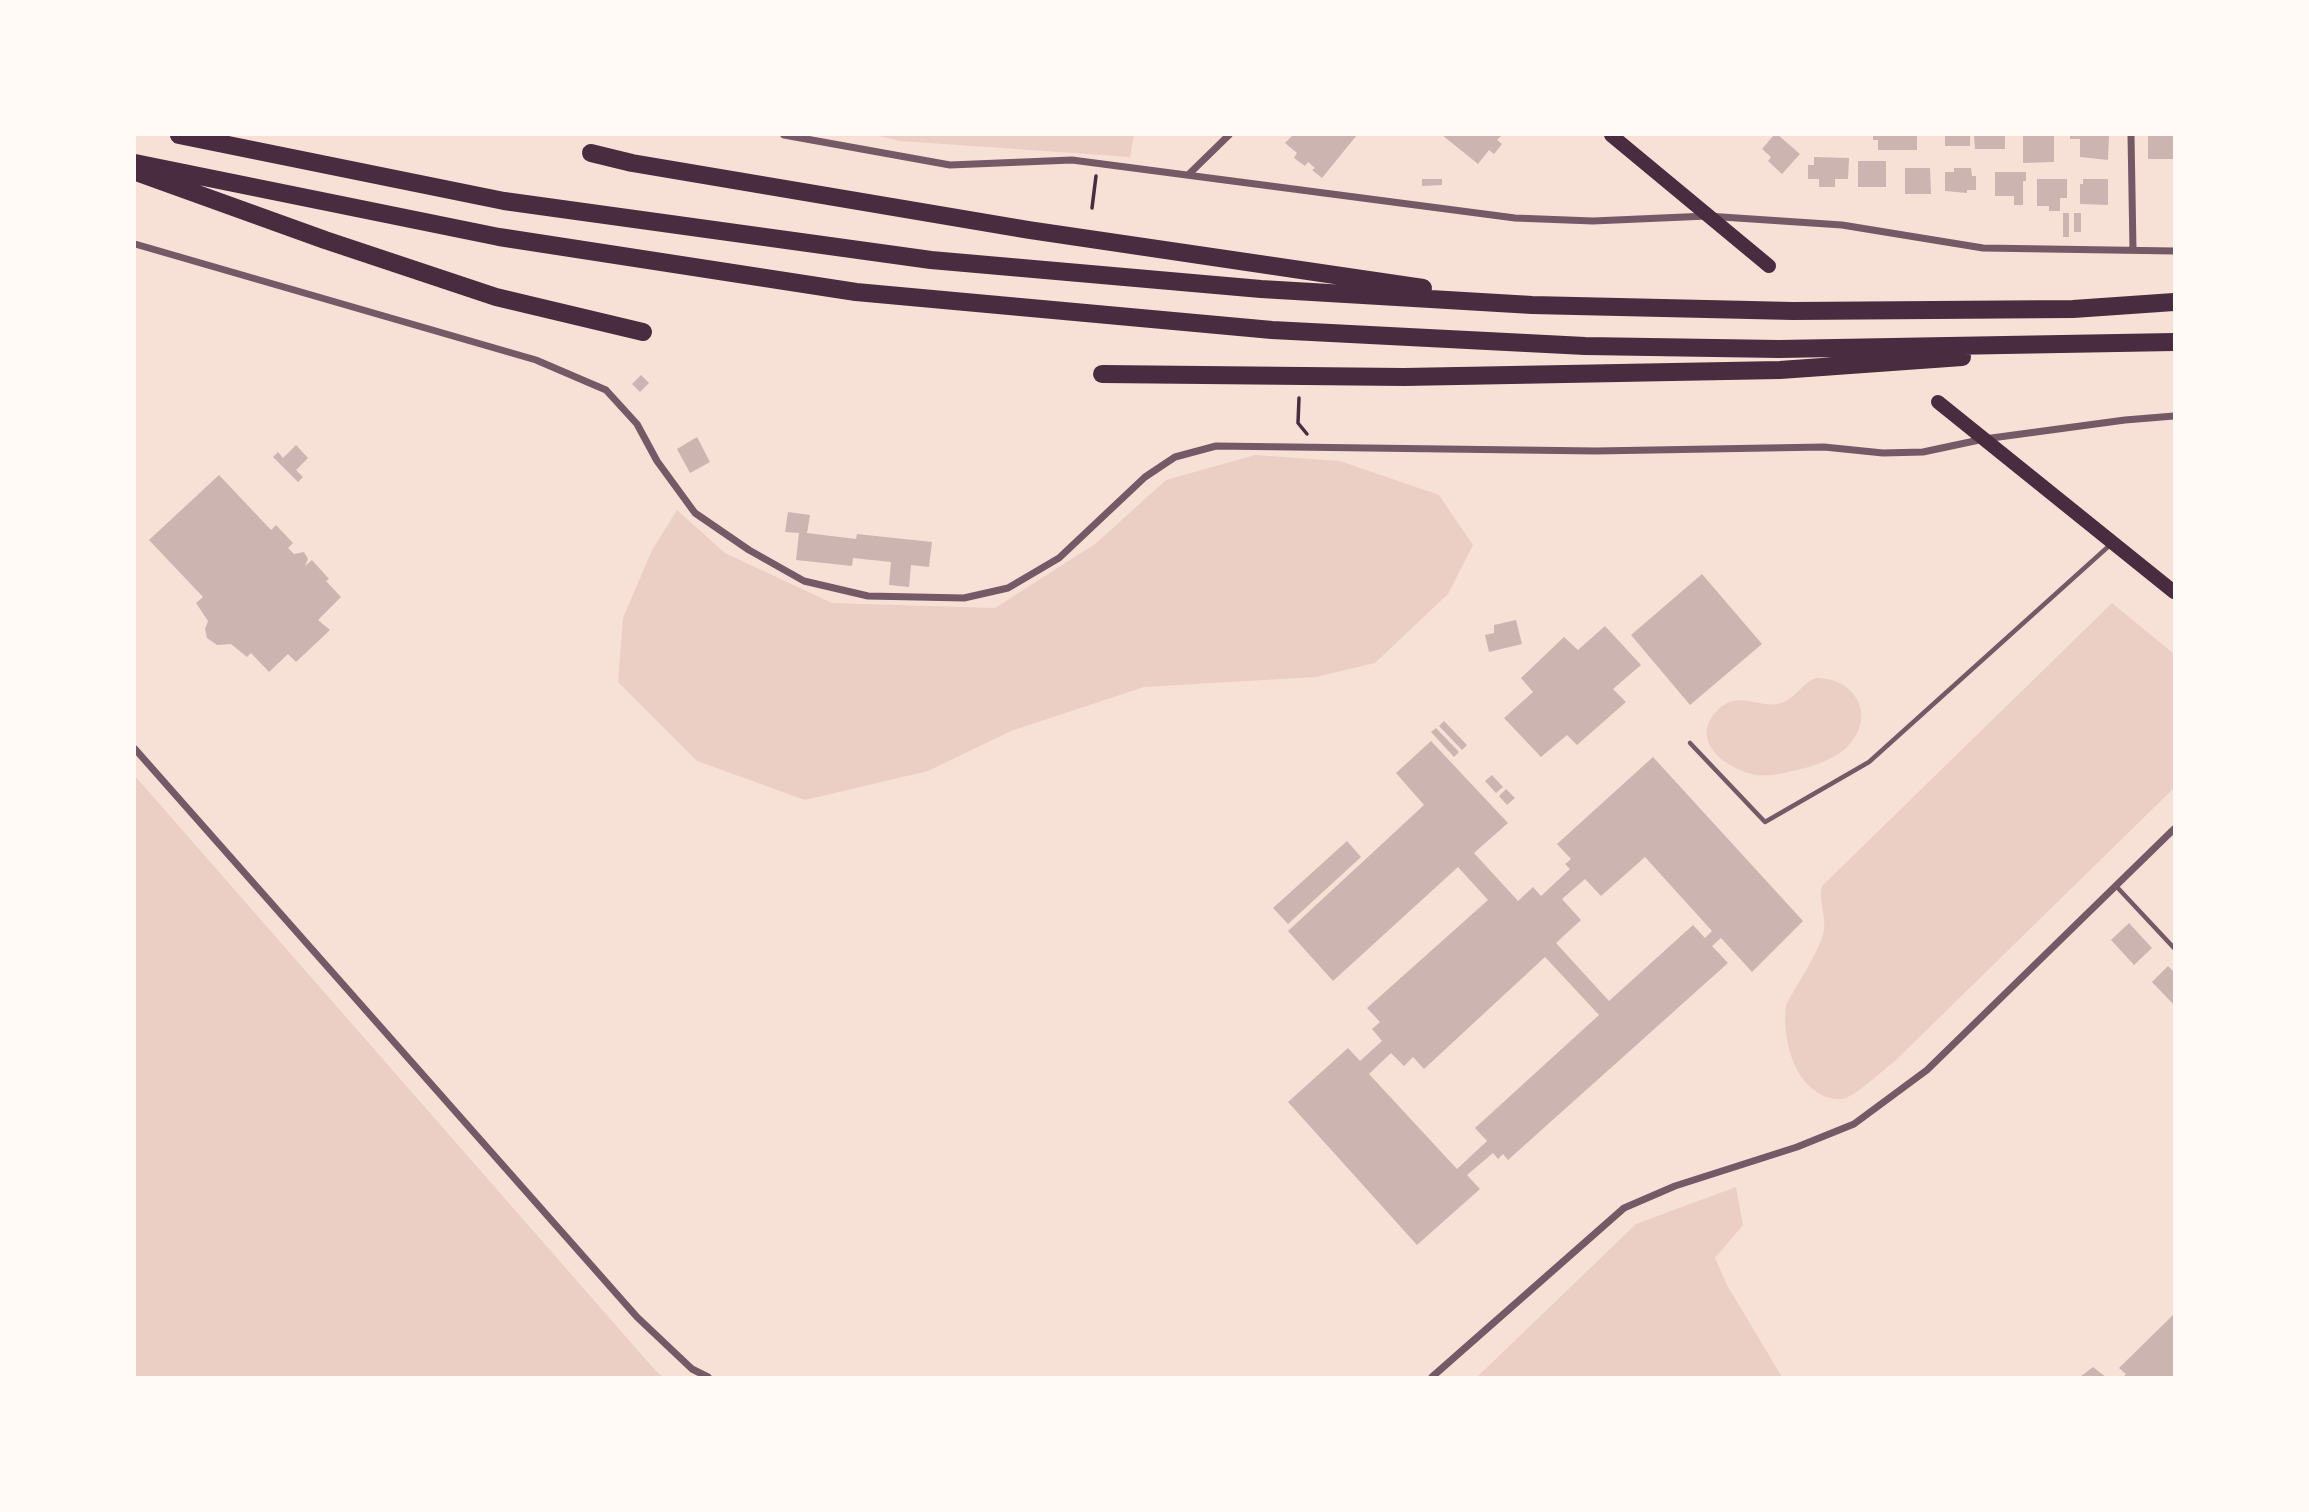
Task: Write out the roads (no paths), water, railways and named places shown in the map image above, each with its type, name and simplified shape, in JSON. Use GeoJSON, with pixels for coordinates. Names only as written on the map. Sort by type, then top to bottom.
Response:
{"type":"FeatureCollection","features":[{"type":"Feature","properties":{"kind":"highway"},"geometry":{"type":"LineString","coordinates":[[179,135],[504,201],[931,260],[1261,289],[1532,305],[1807,311],[2073,309],[2174,302]]}},
{"type":"Feature","properties":{"kind":"highway"},"geometry":{"type":"LineString","coordinates":[[591,153],[632,163],[1029,230],[1532,305]]}},
{"type":"Feature","properties":{"kind":"highway"},"geometry":{"type":"LineString","coordinates":[[135,163],[499,237],[856,292],[1230,326],[1586,346],[1779,349],[2166,343]]}},
{"type":"Feature","properties":{"kind":"highway"},"geometry":{"type":"LineString","coordinates":[[135,172],[496,298],[643,332]]}},
{"type":"Feature","properties":{"kind":"highway"},"geometry":{"type":"LineString","coordinates":[[1102,374],[1404,377],[1780,370],[2166,343]]}},
{"type":"Feature","properties":{"kind":"main road"},"geometry":{"type":"LineString","coordinates":[[1611,135],[1769,266]]}},
{"type":"Feature","properties":{"kind":"main road"},"geometry":{"type":"LineString","coordinates":[[1938,402],[2174,592]]}},
{"type":"Feature","properties":{"kind":"street"},"geometry":{"type":"LineString","coordinates":[[784,135],[950,165],[1072,160],[1515,218],[1593,220],[1707,216],[1842,225],[1983,248],[2174,251]]}},
{"type":"Feature","properties":{"kind":"street"},"geometry":{"type":"LineString","coordinates":[[1188,175],[1229,135]]}},
{"type":"Feature","properties":{"kind":"street"},"geometry":{"type":"LineString","coordinates":[[2131,135],[2133,250]]}},
{"type":"Feature","properties":{"kind":"street"},"geometry":{"type":"LineString","coordinates":[[135,244],[536,360],[606,390],[637,424],[657,461],[695,513],[749,550],[804,581],[868,596],[964,598],[1009,588],[1059,558],[1145,477],[1175,457],[1216,446],[1596,452],[1824,447],[1884,453],[1923,453],[1984,439],[2174,416]]}},
{"type":"Feature","properties":{"kind":"street"},"geometry":{"type":"LineString","coordinates":[[135,749],[638,1317],[691,1369],[708,1377]]}},
{"type":"Feature","properties":{"kind":"street"},"geometry":{"type":"LineString","coordinates":[[1432,1377],[1624,1208],[1675,1185],[1797,1147],[1854,1124],[1927,1070],[2174,829]]}},
{"type":"Feature","properties":{"kind":"lane"},"geometry":{"type":"LineString","coordinates":[[1690,743],[1765,822],[1869,762],[2113,542]]}},
{"type":"Feature","properties":{"kind":"lane"},"geometry":{"type":"LineString","coordinates":[[2116,886],[2174,948]]}}]}
